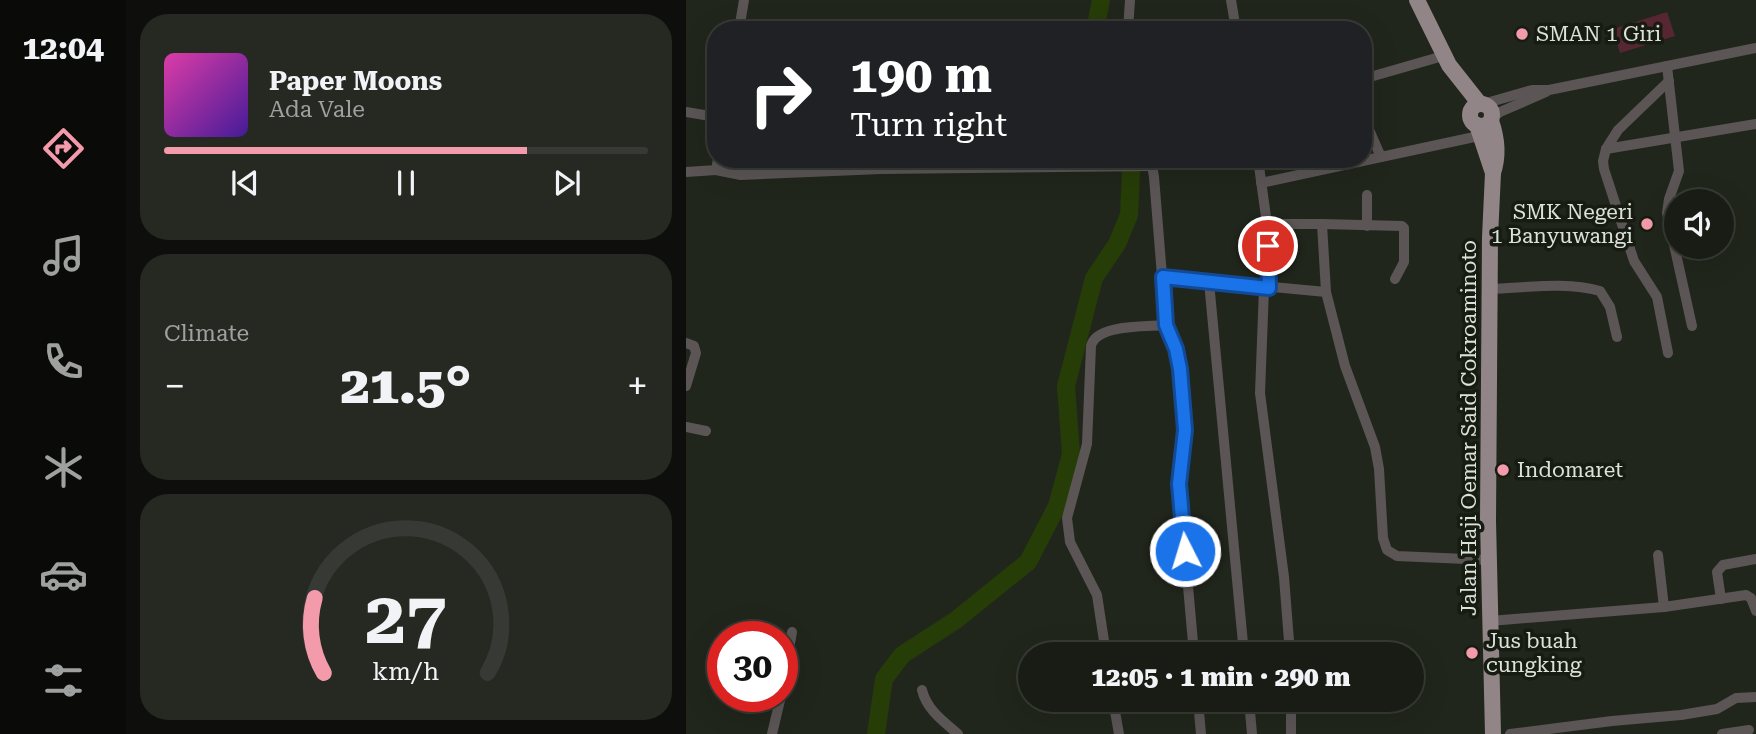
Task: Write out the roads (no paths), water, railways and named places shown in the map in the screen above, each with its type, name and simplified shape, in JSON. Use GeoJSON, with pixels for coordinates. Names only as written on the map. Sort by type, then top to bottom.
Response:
{"type":"FeatureCollection","features":[{"type":"Feature","properties":{"kind":"main road","name":"Jalan Haji Oemar Said Cokroaminoto"},"geometry":{"type":"LineString","coordinates":[[1417,0],[1446,61],[1482,117],[1493,173],[1489,560],[1493,734]]}},
{"type":"Feature","properties":{"kind":"street"},"geometry":{"type":"LineString","coordinates":[[740,21],[744,0]]}},
{"type":"Feature","properties":{"kind":"street"},"geometry":{"type":"LineString","coordinates":[[1128,21],[1129,0]]}},
{"type":"Feature","properties":{"kind":"street"},"geometry":{"type":"LineString","coordinates":[[1231,0],[1234,21]]}},
{"type":"Feature","properties":{"kind":"street"},"geometry":{"type":"LineString","coordinates":[[1482,117],[1532,90],[1549,90],[1756,50]]}},
{"type":"Feature","properties":{"kind":"street"},"geometry":{"type":"LineString","coordinates":[[1372,77],[1446,61]]}},
{"type":"Feature","properties":{"kind":"street"},"geometry":{"type":"LineString","coordinates":[[1667,66],[1679,172],[1667,213],[1692,326]]}},
{"type":"Feature","properties":{"kind":"street"},"geometry":{"type":"LineString","coordinates":[[1668,353],[1657,297],[1633,261],[1603,161],[1606,149],[1618,130],[1669,82]]}},
{"type":"Feature","properties":{"kind":"street"},"geometry":{"type":"LineString","coordinates":[[1372,159],[1500,112],[1549,90]]}},
{"type":"Feature","properties":{"kind":"street"},"geometry":{"type":"LineString","coordinates":[[686,112],[707,116]]}},
{"type":"Feature","properties":{"kind":"street"},"geometry":{"type":"LineString","coordinates":[[1606,149],[1756,124]]}},
{"type":"Feature","properties":{"kind":"street"},"geometry":{"type":"LineString","coordinates":[[1372,136],[1381,157]]}},
{"type":"Feature","properties":{"kind":"street"},"geometry":{"type":"LineString","coordinates":[[686,172],[716,170],[749,175],[881,169],[1119,168]]}},
{"type":"Feature","properties":{"kind":"street"},"geometry":{"type":"LineString","coordinates":[[1149,168],[1163,277],[1166,325],[1176,349],[1181,381],[1185,430],[1179,484],[1193,642]]}},
{"type":"Feature","properties":{"kind":"street"},"geometry":{"type":"LineString","coordinates":[[1260,168],[1267,224],[1267,288],[1260,393],[1284,577],[1289,642]]}},
{"type":"Feature","properties":{"kind":"street"},"geometry":{"type":"LineString","coordinates":[[1262,183],[1331,168]]}},
{"type":"Feature","properties":{"kind":"street"},"geometry":{"type":"LineString","coordinates":[[1367,195],[1367,226]]}},
{"type":"Feature","properties":{"kind":"street"},"geometry":{"type":"LineString","coordinates":[[1267,224],[1402,226],[1405,262],[1395,279]]}},
{"type":"Feature","properties":{"kind":"street"},"geometry":{"type":"LineString","coordinates":[[1322,224],[1326,292],[1345,366],[1375,447],[1383,538],[1387,550],[1389,554],[1397,556],[1489,560]]}},
{"type":"Feature","properties":{"kind":"street"},"geometry":{"type":"LineString","coordinates":[[1163,277],[1326,292]]}},
{"type":"Feature","properties":{"kind":"street"},"geometry":{"type":"LineString","coordinates":[[1209,282],[1243,642]]}},
{"type":"Feature","properties":{"kind":"street"},"geometry":{"type":"LineString","coordinates":[[1490,289],[1587,287],[1600,291],[1609,307],[1617,337]]}},
{"type":"Feature","properties":{"kind":"street"},"geometry":{"type":"LineString","coordinates":[[1103,642],[1097,595],[1070,542],[1067,518],[1087,444],[1091,346],[1095,336],[1106,331],[1166,325]]}},
{"type":"Feature","properties":{"kind":"street"},"geometry":{"type":"LineString","coordinates":[[686,343],[693,345],[696,353],[686,386]]}},
{"type":"Feature","properties":{"kind":"street"},"geometry":{"type":"LineString","coordinates":[[686,427],[706,431]]}},
{"type":"Feature","properties":{"kind":"street"},"geometry":{"type":"LineString","coordinates":[[1658,555],[1664,607]]}},
{"type":"Feature","properties":{"kind":"street"},"geometry":{"type":"LineString","coordinates":[[1721,600],[1718,568],[1756,559]]}},
{"type":"Feature","properties":{"kind":"street"},"geometry":{"type":"LineString","coordinates":[[1490,621],[1664,607],[1746,595],[1751,598],[1756,611]]}},
{"type":"Feature","properties":{"kind":"street"},"geometry":{"type":"LineString","coordinates":[[922,690],[927,705],[958,734]]}},
{"type":"Feature","properties":{"kind":"street"},"geometry":{"type":"LineString","coordinates":[[1510,734],[1681,715],[1717,709],[1736,698],[1756,697]]}},
{"type":"Feature","properties":{"kind":"street"},"geometry":{"type":"LineString","coordinates":[[772,734],[777,712]]}},
{"type":"Feature","properties":{"kind":"street"},"geometry":{"type":"LineString","coordinates":[[1115,712],[1119,734]]}},
{"type":"Feature","properties":{"kind":"street"},"geometry":{"type":"LineString","coordinates":[[1199,712],[1200,734]]}},
{"type":"Feature","properties":{"kind":"street"},"geometry":{"type":"LineString","coordinates":[[1250,712],[1252,734]]}},
{"type":"Feature","properties":{"kind":"street"},"geometry":{"type":"LineString","coordinates":[[1291,712],[1291,734]]}},
{"type":"Feature","properties":{"kind":"street"},"geometry":{"type":"LineString","coordinates":[[1722,734],[1749,730]]}},
{"type":"Feature","properties":{"kind":"waterway"},"geometry":{"type":"LineString","coordinates":[[1097,21],[1101,0]]}},
{"type":"Feature","properties":{"kind":"waterway"},"geometry":{"type":"LineString","coordinates":[[876,734],[884,679],[902,655],[956,620],[1028,562],[1057,506],[1071,454],[1066,386],[1094,278],[1117,244],[1129,215],[1130,168]]}},
{"type":"Feature","properties":{"kind":"place","name":"SMAN 1 Giri"},"geometry":{"type":"Point","coordinates":[1522,34]}},
{"type":"Feature","properties":{"kind":"place","name":"SMK Negeri 1 Banyuwangi"},"geometry":{"type":"Point","coordinates":[1647,224]}},
{"type":"Feature","properties":{"kind":"place","name":"Indomaret"},"geometry":{"type":"Point","coordinates":[1503,470]}},
{"type":"Feature","properties":{"kind":"place","name":"Jus buah cungking"},"geometry":{"type":"Point","coordinates":[1472,653]}}]}
